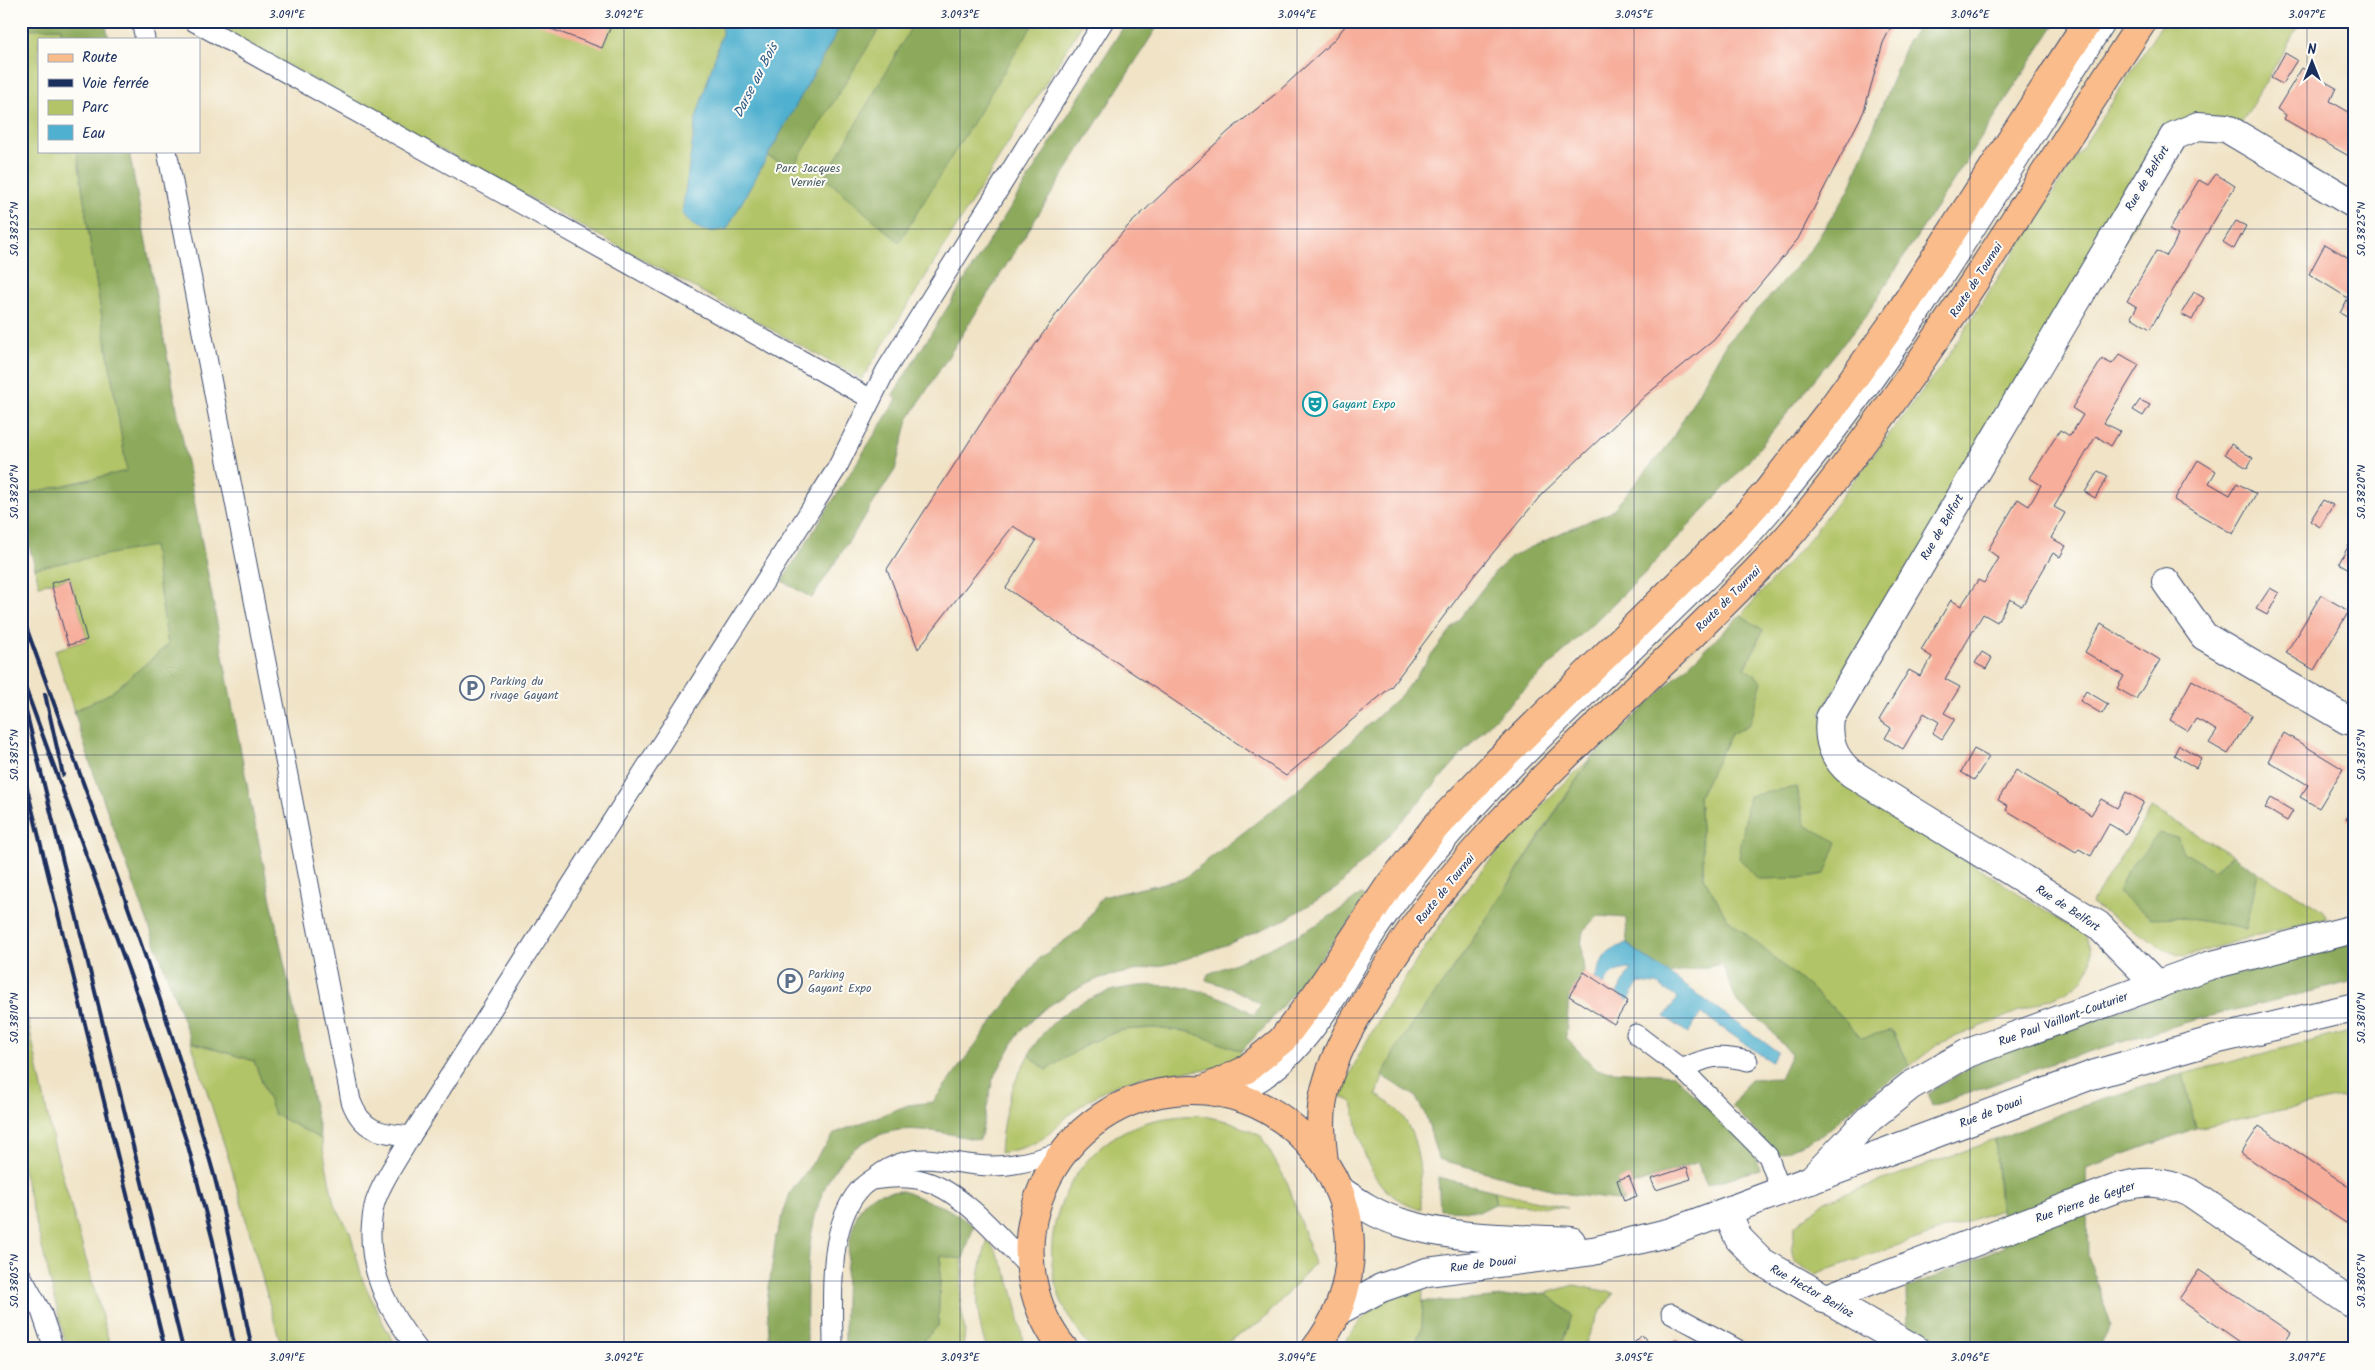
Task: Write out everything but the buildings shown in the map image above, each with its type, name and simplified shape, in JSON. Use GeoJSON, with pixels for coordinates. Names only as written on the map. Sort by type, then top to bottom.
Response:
{"type":"FeatureCollection","features":[{"type":"Feature","properties":{"kind":"main road"},"geometry":{"type":"LineString","coordinates":[[1203,1090],[1244,1071],[1282,1040],[1315,996],[1389,886],[1436,826],[1507,752],[1730,533],[1767,492],[1830,411],[1893,323],[2088,21]]}},
{"type":"Feature","properties":{"kind":"main road","name":"Route de Tournai"},"geometry":{"type":"LineString","coordinates":[[1324,1162],[1321,1126],[1323,1105],[1336,1058],[1354,1020],[1386,966],[1428,907],[1510,813],[1756,572],[1812,509],[1925,358],[2143,21]]}},
{"type":"Feature","properties":{"kind":"main road"},"geometry":{"type":"LineString","coordinates":[[1055,1343],[1038,1302],[1030,1269],[1030,1233],[1033,1215],[1045,1180],[1065,1150],[1089,1125],[1104,1115],[1134,1099],[1168,1091],[1203,1090],[1233,1095],[1264,1108],[1291,1125],[1324,1162],[1338,1189],[1348,1223],[1350,1259],[1346,1285],[1338,1311],[1316,1348]]}},
{"type":"Feature","properties":{"kind":"street","name":"Rue de Belfort"},"geometry":{"type":"LineString","coordinates":[[2156,985],[2098,925],[1840,765],[1832,749],[1828,730],[1830,718],[2174,136],[2198,126],[2226,128],[2354,204]]}},
{"type":"Feature","properties":{"kind":"street"},"geometry":{"type":"LineString","coordinates":[[2166,582],[2204,636],[2351,718]]}},
{"type":"Feature","properties":{"kind":"street","name":"Rue Paul Vaillant-Couturier"},"geometry":{"type":"LineString","coordinates":[[1811,1180],[1870,1118],[1928,1074],[1991,1044],[2208,966],[2354,928]]}},
{"type":"Feature","properties":{"kind":"street","name":"Rue de Douai"},"geometry":{"type":"LineString","coordinates":[[1338,1311],[1381,1288],[1427,1272],[1593,1251],[1671,1232],[2092,1075],[2215,1040],[2354,1007]]}},
{"type":"Feature","properties":{"kind":"street","name":"Rue Pierre de Geyter"},"geometry":{"type":"LineString","coordinates":[[1824,1299],[2117,1188],[2149,1182],[2163,1182],[2191,1193],[2354,1305]]}},
{"type":"Feature","properties":{"kind":"street","name":"Rue de Douai"},"geometry":{"type":"LineString","coordinates":[[1338,1189],[1383,1216],[1428,1230],[1527,1239],[1635,1241]]}},
{"type":"Feature","properties":{"kind":"street","name":"Rue Hector Berlioz"},"geometry":{"type":"LineString","coordinates":[[1727,1212],[1739,1239],[1754,1255],[1824,1299],[1915,1349]]}},
{"type":"Feature","properties":{"kind":"lane"},"geometry":{"type":"LineString","coordinates":[[141,21],[145,38]]}},
{"type":"Feature","properties":{"kind":"lane"},"geometry":{"type":"LineString","coordinates":[[193,21],[871,399]]}},
{"type":"Feature","properties":{"kind":"lane"},"geometry":{"type":"LineString","coordinates":[[418,1349],[382,1293],[376,1275],[371,1238],[372,1213],[377,1196],[411,1136],[837,468],[886,370],[1104,21]]}},
{"type":"Feature","properties":{"kind":"lane"},"geometry":{"type":"LineString","coordinates":[[1233,1095],[1261,1082],[1293,1054],[1327,1010],[1396,905],[1454,833],[1540,742],[1724,563],[1777,506],[1889,359],[1946,275],[2107,21]]}},
{"type":"Feature","properties":{"kind":"lane"},"geometry":{"type":"LineString","coordinates":[[167,152],[351,1101],[355,1114],[362,1123],[374,1130],[411,1136]]}},
{"type":"Feature","properties":{"kind":"lane"},"geometry":{"type":"LineString","coordinates":[[1636,1034],[1682,1069],[1768,1156],[1781,1191]]}},
{"type":"Feature","properties":{"kind":"lane"},"geometry":{"type":"LineString","coordinates":[[1682,1069],[1707,1058],[1725,1056],[1748,1061]]}},
{"type":"Feature","properties":{"kind":"lane"},"geometry":{"type":"LineString","coordinates":[[833,1349],[834,1265],[837,1241],[842,1222],[859,1190],[890,1166],[915,1159],[991,1166],[1025,1162],[1065,1150]]}},
{"type":"Feature","properties":{"kind":"lane"},"geometry":{"type":"LineString","coordinates":[[871,1180],[910,1179],[939,1186],[983,1221],[1030,1269]]}},
{"type":"Feature","properties":{"kind":"lane"},"geometry":{"type":"LineString","coordinates":[[21,1274],[41,1311],[54,1349]]}},
{"type":"Feature","properties":{"kind":"lane"},"geometry":{"type":"LineString","coordinates":[[1671,1313],[1737,1349]]}},
{"type":"Feature","properties":{"kind":"green space"},"geometry":{"type":"Polygon","coordinates":[[[21,21],[105,21],[109,38],[62,38],[61,28],[21,29],[21,21]]]}},
{"type":"Feature","properties":{"kind":"green space","name":"Parc Jacques Vernier"},"geometry":{"type":"Polygon","coordinates":[[[206,21],[1084,21],[862,379],[206,21]]]}},
{"type":"Feature","properties":{"kind":"green space"},"geometry":{"type":"Polygon","coordinates":[[[843,21],[884,21],[793,167],[767,156],[843,21]]]}},
{"type":"Feature","properties":{"kind":"green space"},"geometry":{"type":"Polygon","coordinates":[[[915,21],[1035,21],[899,242],[825,178],[915,21]]]}},
{"type":"Feature","properties":{"kind":"green space"},"geometry":{"type":"Polygon","coordinates":[[[1127,21],[1161,21],[908,420],[895,470],[812,598],[782,581],[897,399],[892,396],[1127,21]]]}},
{"type":"Feature","properties":{"kind":"green space"},"geometry":{"type":"Polygon","coordinates":[[[1923,21],[2057,21],[1865,317],[1742,469],[1644,574],[1491,722],[1389,835],[1337,888],[1286,919],[1228,944],[1177,962],[1100,978],[1072,991],[1044,1009],[1018,1034],[993,1079],[980,1140],[925,1130],[893,1131],[862,1143],[839,1163],[824,1189],[814,1220],[807,1286],[807,1349],[770,1349],[767,1302],[776,1236],[790,1193],[835,1133],[908,1105],[933,1102],[1040,958],[1082,928],[1102,897],[1183,879],[1297,791],[1401,695],[1496,571],[1513,556],[1565,531],[1611,512],[1669,444],[1727,342],[1811,249],[1849,190],[1907,42],[1923,21]]]}},
{"type":"Feature","properties":{"kind":"green space"},"geometry":{"type":"Polygon","coordinates":[[[2164,21],[2301,21],[2241,124],[2204,115],[1821,712],[1843,782],[2067,924],[2082,931],[2090,944],[2091,961],[2085,977],[2066,992],[1938,1044],[1910,1066],[1892,1030],[1861,1039],[1831,1006],[1727,918],[1704,878],[1699,796],[1731,734],[1750,724],[1745,669],[1763,630],[1741,615],[1807,542],[1942,365],[2164,21]],[[1796,787],[1758,879],[1800,878],[1825,874],[1805,825],[1796,787]]]}},
{"type":"Feature","properties":{"kind":"green space"},"geometry":{"type":"Polygon","coordinates":[[[61,28],[62,38],[38,38],[38,152],[77,152],[127,471],[21,495],[21,29],[61,28]]]}},
{"type":"Feature","properties":{"kind":"green space"},"geometry":{"type":"Polygon","coordinates":[[[77,152],[129,152],[249,795],[321,1139],[274,1114],[254,1061],[191,1042],[90,763],[74,711],[111,693],[168,645],[153,546],[35,568],[21,516],[21,495],[127,471],[77,152]]]}},
{"type":"Feature","properties":{"kind":"green space"},"geometry":{"type":"Polygon","coordinates":[[[153,545],[168,645],[111,693],[74,711],[55,650],[87,640],[70,578],[39,585],[35,568],[153,545]]]}},
{"type":"Feature","properties":{"kind":"green space"},"geometry":{"type":"Polygon","coordinates":[[[1741,615],[1763,630],[1745,668],[1762,681],[1750,724],[1731,734],[1699,796],[1704,878],[1727,918],[1831,1006],[1861,1038],[1892,1030],[1910,1066],[1864,1099],[1822,1135],[1778,1155],[1732,1106],[1750,1079],[1780,1078],[1791,1054],[1767,1026],[1738,1004],[1722,964],[1669,974],[1627,944],[1626,918],[1597,916],[1583,931],[1581,945],[1584,972],[1569,996],[1566,1038],[1597,1070],[1674,1075],[1755,1154],[1760,1169],[1707,1185],[1697,1162],[1633,1185],[1629,1176],[1617,1181],[1624,1201],[1568,1194],[1438,1159],[1426,1116],[1415,1096],[1382,1076],[1398,1045],[1459,961],[1591,758],[1741,615]]]}},
{"type":"Feature","properties":{"kind":"green space"},"geometry":{"type":"Polygon","coordinates":[[[1591,758],[1460,959],[1413,1024],[1383,1076],[1377,1095],[1401,1114],[1409,1127],[1417,1150],[1421,1209],[1408,1204],[1396,1198],[1385,1189],[1370,1168],[1361,1142],[1352,1102],[1340,1096],[1380,1018],[1457,902],[1514,834],[1591,758]]]}},
{"type":"Feature","properties":{"kind":"green space"},"geometry":{"type":"Polygon","coordinates":[[[1796,787],[1805,825],[1837,842],[1825,874],[1800,878],[1758,879],[1739,858],[1749,796],[1796,787]]]}},
{"type":"Feature","properties":{"kind":"green space"},"geometry":{"type":"Polygon","coordinates":[[[2152,808],[2232,855],[2214,870],[2183,852],[2151,917],[2179,917],[2246,928],[2258,872],[2323,910],[2327,918],[2250,937],[2184,957],[2166,950],[2091,904],[2152,808]]]}},
{"type":"Feature","properties":{"kind":"green space"},"geometry":{"type":"Polygon","coordinates":[[[2159,833],[2177,838],[2183,852],[2214,870],[2232,855],[2258,872],[2246,929],[2179,917],[2151,918],[2118,893],[2126,873],[2159,833]]]}},
{"type":"Feature","properties":{"kind":"green space"},"geometry":{"type":"Polygon","coordinates":[[[1361,894],[1368,899],[1266,1026],[1241,1051],[1190,1032],[1154,1028],[1121,1030],[1089,1043],[1046,1070],[1029,1055],[1048,1028],[1072,1008],[1100,995],[1131,987],[1163,985],[1195,990],[1226,1000],[1254,1015],[1261,1004],[1233,989],[1206,980],[1208,974],[1288,940],[1326,919],[1361,894]]]}},
{"type":"Feature","properties":{"kind":"green space"},"geometry":{"type":"Polygon","coordinates":[[[2354,943],[2354,981],[2194,1020],[2056,1062],[1933,1106],[1928,1093],[1985,1058],[2185,987],[2354,943]]]}},
{"type":"Feature","properties":{"kind":"green space"},"geometry":{"type":"Polygon","coordinates":[[[21,985],[31,1035],[21,1039],[21,985]]]}},
{"type":"Feature","properties":{"kind":"green space"},"geometry":{"type":"Polygon","coordinates":[[[1154,1028],[1190,1032],[1241,1051],[1240,1061],[1213,1068],[1156,1074],[1120,1084],[1104,1091],[1082,1105],[1050,1133],[1033,1144],[1000,1153],[1008,1102],[1016,1079],[1029,1055],[1046,1070],[1089,1043],[1121,1030],[1154,1028]]]}},
{"type":"Feature","properties":{"kind":"green space"},"geometry":{"type":"Polygon","coordinates":[[[2354,1030],[2354,1095],[2196,1128],[2183,1074],[2354,1030]]]}},
{"type":"Feature","properties":{"kind":"green space"},"geometry":{"type":"Polygon","coordinates":[[[31,1035],[53,1141],[111,1349],[67,1349],[21,1162],[21,1039],[31,1035]]]}},
{"type":"Feature","properties":{"kind":"green space"},"geometry":{"type":"Polygon","coordinates":[[[191,1042],[254,1061],[274,1114],[321,1139],[334,1204],[350,1232],[363,1281],[386,1329],[399,1349],[282,1349],[231,1166],[191,1042]]]}},
{"type":"Feature","properties":{"kind":"green space"},"geometry":{"type":"Polygon","coordinates":[[[2183,1074],[2196,1128],[2086,1168],[2088,1256],[2111,1325],[2098,1349],[1951,1349],[1907,1324],[1906,1289],[2004,1247],[1995,1140],[2067,1111],[2183,1074]]]}},
{"type":"Feature","properties":{"kind":"green space"},"geometry":{"type":"Polygon","coordinates":[[[1199,1115],[1231,1122],[1261,1136],[1288,1184],[1314,1264],[1261,1322],[1216,1349],[1090,1348],[1064,1308],[1052,1268],[1052,1243],[1056,1218],[1065,1194],[1078,1172],[1094,1153],[1114,1137],[1151,1121],[1199,1115]]]}},
{"type":"Feature","properties":{"kind":"green space"},"geometry":{"type":"Polygon","coordinates":[[[1995,1140],[2000,1210],[1815,1274],[1795,1262],[1792,1248],[1795,1226],[1825,1201],[1995,1140]]]}},
{"type":"Feature","properties":{"kind":"green space"},"geometry":{"type":"Polygon","coordinates":[[[1438,1177],[1495,1191],[1495,1204],[1481,1211],[1440,1210],[1438,1177]]]}},
{"type":"Feature","properties":{"kind":"green space"},"geometry":{"type":"Polygon","coordinates":[[[903,1191],[948,1209],[974,1226],[963,1259],[941,1256],[938,1326],[914,1349],[845,1349],[846,1269],[853,1226],[860,1209],[869,1198],[881,1193],[903,1191]]]}},
{"type":"Feature","properties":{"kind":"green space"},"geometry":{"type":"Polygon","coordinates":[[[1495,1191],[1567,1208],[1495,1204],[1495,1191]]]}},
{"type":"Feature","properties":{"kind":"green space"},"geometry":{"type":"Polygon","coordinates":[[[988,1240],[1003,1265],[1012,1288],[1023,1342],[1021,1349],[987,1349],[980,1322],[978,1294],[981,1267],[988,1240]]]}},
{"type":"Feature","properties":{"kind":"green space"},"geometry":{"type":"Polygon","coordinates":[[[941,1255],[963,1259],[960,1301],[965,1330],[963,1349],[914,1349],[938,1326],[941,1255]]]}},
{"type":"Feature","properties":{"kind":"green space"},"geometry":{"type":"Polygon","coordinates":[[[1574,1285],[1614,1293],[1598,1315],[1583,1349],[1560,1349],[1572,1315],[1546,1293],[1574,1285]]]}},
{"type":"Feature","properties":{"kind":"green space"},"geometry":{"type":"Polygon","coordinates":[[[1423,1286],[1422,1328],[1412,1349],[1343,1349],[1356,1326],[1375,1308],[1398,1295],[1423,1286]]]}},
{"type":"Feature","properties":{"kind":"green space"},"geometry":{"type":"Polygon","coordinates":[[[1546,1293],[1572,1315],[1560,1349],[1412,1349],[1422,1328],[1423,1301],[1458,1301],[1546,1293]]]}},
{"type":"Feature","properties":{"kind":"water","name":"Darse au Bois"},"geometry":{"type":"Polygon","coordinates":[[[722,21],[843,21],[727,229],[707,231],[692,224],[682,213],[696,118],[722,34],[722,21]]]}},
{"type":"Feature","properties":{"kind":"water"},"geometry":{"type":"Polygon","coordinates":[[[1627,944],[1778,1052],[1771,1062],[1701,1013],[1688,1033],[1665,1017],[1677,998],[1657,984],[1639,983],[1628,1001],[1617,993],[1631,969],[1614,972],[1604,985],[1595,979],[1605,956],[1613,949],[1627,944]]]}},
{"type":"Feature","properties":{"kind":"railway"},"geometry":{"type":"LineString","coordinates":[[21,613],[123,892],[171,1033],[214,1175],[252,1349]]}},
{"type":"Feature","properties":{"kind":"railway"},"geometry":{"type":"LineString","coordinates":[[21,676],[140,1002],[188,1146],[213,1241],[235,1349]]}},
{"type":"Feature","properties":{"kind":"railway"},"geometry":{"type":"LineString","coordinates":[[45,694],[63,775]]}},
{"type":"Feature","properties":{"kind":"railway"},"geometry":{"type":"LineString","coordinates":[[22,695],[183,1349]]}},
{"type":"Feature","properties":{"kind":"railway"},"geometry":{"type":"LineString","coordinates":[[21,764],[165,1349]]}},
{"type":"Feature","properties":{"kind":"place","name":"Gayant Expo"},"geometry":{"type":"Point","coordinates":[1315,404]}},
{"type":"Feature","properties":{"kind":"place","name":"Parking du rivage Gayant"},"geometry":{"type":"Point","coordinates":[472,688]}},
{"type":"Feature","properties":{"kind":"place","name":"Parking Gayant Expo"},"geometry":{"type":"Point","coordinates":[790,981]}}]}
